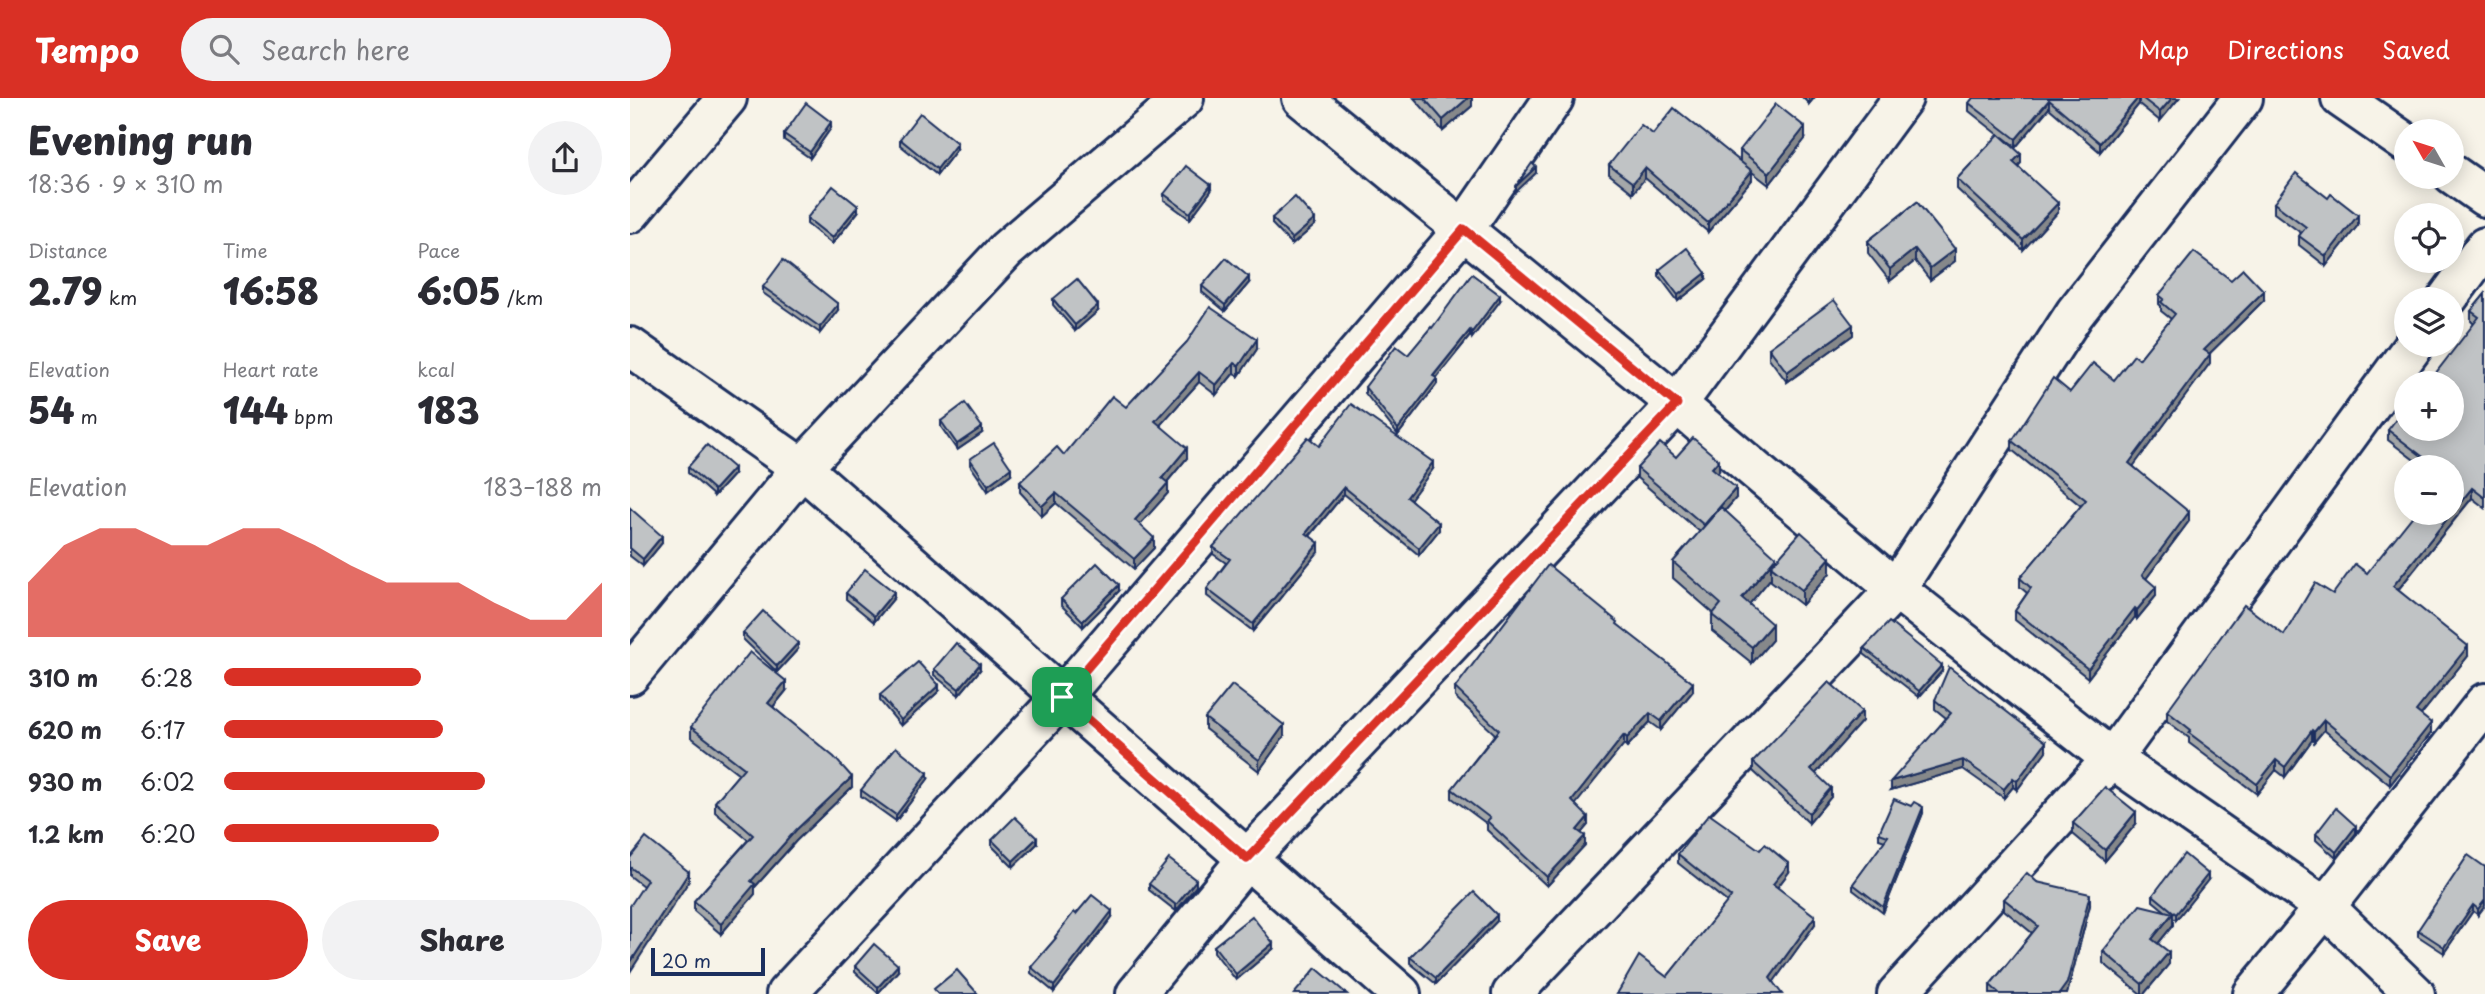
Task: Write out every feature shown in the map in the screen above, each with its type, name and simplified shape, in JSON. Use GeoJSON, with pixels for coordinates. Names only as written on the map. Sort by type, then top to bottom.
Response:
{"type":"FeatureCollection","features":[{"type":"Feature","properties":{"kind":"street"},"geometry":{"type":"LineString","coordinates":[[630,213],[727,98]]}},
{"type":"Feature","properties":{"kind":"street"},"geometry":{"type":"LineString","coordinates":[[630,675],[802,468],[1006,250],[1184,98]]}},
{"type":"Feature","properties":{"kind":"street"},"geometry":{"type":"LineString","coordinates":[[1302,98],[1677,404],[1896,589],[2112,759],[2325,907],[2415,994]]}},
{"type":"Feature","properties":{"kind":"street"},"geometry":{"type":"LineString","coordinates":[[786,994],[1062,697],[1464,229],[1554,98]]}},
{"type":"Feature","properties":{"kind":"street"},"geometry":{"type":"LineString","coordinates":[[1136,994],[1247,859],[1677,404],[1903,98]]}},
{"type":"Feature","properties":{"kind":"street"},"geometry":{"type":"LineString","coordinates":[[1512,994],[1896,589],[2075,313],[2243,98]]}},
{"type":"Feature","properties":{"kind":"street"},"geometry":{"type":"LineString","coordinates":[[2342,98],[2394,135]]}},
{"type":"Feature","properties":{"kind":"street"},"geometry":{"type":"LineString","coordinates":[[2464,182],[2485,197]]}},
{"type":"Feature","properties":{"kind":"street"},"geometry":{"type":"LineString","coordinates":[[2456,287],[2485,247]]}},
{"type":"Feature","properties":{"kind":"street"},"geometry":{"type":"LineString","coordinates":[[630,347],[802,468],[1401,994]]}},
{"type":"Feature","properties":{"kind":"street"},"geometry":{"type":"LineString","coordinates":[[1897,994],[2112,759],[2405,357]]}},
{"type":"Feature","properties":{"kind":"street"},"geometry":{"type":"LineString","coordinates":[[2253,994],[2485,703]]}},
{"type":"Feature","properties":{"kind":"building"},"geometry":{"type":"Polygon","coordinates":[[[1424,98],[1468,98],[1443,120],[1424,98]]]}},
{"type":"Feature","properties":{"kind":"building"},"geometry":{"type":"Polygon","coordinates":[[[1973,98],[2138,98],[2100,143],[2049,100],[2016,139],[1969,103],[1973,98]]]}},
{"type":"Feature","properties":{"kind":"building"},"geometry":{"type":"Polygon","coordinates":[[[2142,98],[2172,98],[2160,112],[2142,98]]]}},
{"type":"Feature","properties":{"kind":"building"},"geometry":{"type":"Polygon","coordinates":[[[806,103],[831,122],[810,152],[784,134],[806,103]]]}},
{"type":"Feature","properties":{"kind":"building"},"geometry":{"type":"Polygon","coordinates":[[[1776,104],[1805,127],[1769,173],[1740,150],[1776,104]]]}},
{"type":"Feature","properties":{"kind":"building"},"geometry":{"type":"Polygon","coordinates":[[[1674,108],[1752,171],[1708,223],[1645,168],[1633,183],[1609,165],[1641,125],[1653,134],[1674,108]]]}},
{"type":"Feature","properties":{"kind":"building"},"geometry":{"type":"Polygon","coordinates":[[[920,113],[957,143],[937,169],[900,139],[920,113]]]}},
{"type":"Feature","properties":{"kind":"building"},"geometry":{"type":"Polygon","coordinates":[[[1999,134],[2021,154],[2013,162],[2058,203],[2023,240],[1957,179],[1999,134]]]}},
{"type":"Feature","properties":{"kind":"building"},"geometry":{"type":"Polygon","coordinates":[[[1532,163],[1536,167],[1516,186],[1532,163]]]}},
{"type":"Feature","properties":{"kind":"building"},"geometry":{"type":"Polygon","coordinates":[[[1186,166],[1211,185],[1190,213],[1164,194],[1186,166]]]}},
{"type":"Feature","properties":{"kind":"building"},"geometry":{"type":"Polygon","coordinates":[[[2296,173],[2328,198],[2331,194],[2358,215],[2326,256],[2299,236],[2306,227],[2274,203],[2296,173]]]}},
{"type":"Feature","properties":{"kind":"building"},"geometry":{"type":"Polygon","coordinates":[[[833,186],[858,206],[832,238],[807,218],[833,186]]]}},
{"type":"Feature","properties":{"kind":"building"},"geometry":{"type":"Polygon","coordinates":[[[1295,197],[1315,219],[1292,239],[1272,218],[1295,197]]]}},
{"type":"Feature","properties":{"kind":"building"},"geometry":{"type":"Polygon","coordinates":[[[1917,202],[1955,249],[1930,268],[1915,249],[1890,269],[1868,241],[1917,202]]]}},
{"type":"Feature","properties":{"kind":"building"},"geometry":{"type":"Polygon","coordinates":[[[1687,248],[1706,273],[1678,295],[1659,270],[1687,248]]]}},
{"type":"Feature","properties":{"kind":"building"},"geometry":{"type":"Polygon","coordinates":[[[2194,252],[2231,280],[2243,269],[2264,291],[2204,350],[2210,354],[2129,463],[2189,512],[2142,575],[2156,587],[2137,610],[2135,608],[2088,669],[2015,611],[2031,588],[2020,578],[2086,500],[2012,441],[2053,378],[2070,392],[2093,363],[2114,380],[2134,355],[2139,359],[2175,314],[2161,302],[2164,299],[2159,295],[2194,252]]]}},
{"type":"Feature","properties":{"kind":"building"},"geometry":{"type":"Polygon","coordinates":[[[1226,258],[1249,277],[1225,305],[1202,286],[1226,258]]]}},
{"type":"Feature","properties":{"kind":"building"},"geometry":{"type":"Polygon","coordinates":[[[783,260],[838,304],[820,327],[763,287],[783,260]]]}},
{"type":"Feature","properties":{"kind":"building"},"geometry":{"type":"Polygon","coordinates":[[[1472,274],[1500,295],[1433,376],[1437,378],[1398,429],[1365,387],[1396,346],[1408,355],[1472,274]]]}},
{"type":"Feature","properties":{"kind":"building"},"geometry":{"type":"Polygon","coordinates":[[[1077,279],[1098,305],[1075,325],[1053,299],[1077,279]]]}},
{"type":"Feature","properties":{"kind":"building"},"geometry":{"type":"Polygon","coordinates":[[[2485,294],[2485,498],[2472,488],[2464,498],[2464,455],[2420,455],[2402,441],[2464,441],[2464,371],[2437,371],[2448,357],[2464,357],[2464,336],[2479,317],[2471,311],[2485,294]]]}},
{"type":"Feature","properties":{"kind":"building"},"geometry":{"type":"Polygon","coordinates":[[[1834,300],[1853,325],[1787,372],[1769,348],[1834,300]]]}},
{"type":"Feature","properties":{"kind":"building"},"geometry":{"type":"Polygon","coordinates":[[[1210,307],[1257,339],[1239,366],[1234,363],[1216,385],[1199,372],[1155,421],[1187,448],[1162,478],[1168,483],[1135,520],[1154,538],[1134,559],[1056,493],[1042,506],[1020,482],[1057,447],[1064,455],[1112,396],[1126,407],[1187,342],[1210,307]]]}},
{"type":"Feature","properties":{"kind":"building"},"geometry":{"type":"Polygon","coordinates":[[[965,403],[982,427],[957,444],[941,421],[965,403]]]}},
{"type":"Feature","properties":{"kind":"building"},"geometry":{"type":"Polygon","coordinates":[[[1351,404],[1433,462],[1407,497],[1439,523],[1419,548],[1344,487],[1306,533],[1319,543],[1253,624],[1207,589],[1230,559],[1213,547],[1308,437],[1319,446],[1351,404]]]}},
{"type":"Feature","properties":{"kind":"building"},"geometry":{"type":"Polygon","coordinates":[[[2394,422],[2394,435],[2388,430],[2394,422]]]}},
{"type":"Feature","properties":{"kind":"building"},"geometry":{"type":"Polygon","coordinates":[[[1693,438],[1719,460],[1712,468],[1736,488],[1704,525],[1637,468],[1660,443],[1676,457],[1693,438]]]}},
{"type":"Feature","properties":{"kind":"building"},"geometry":{"type":"Polygon","coordinates":[[[994,443],[1011,468],[988,485],[970,459],[994,443]]]}},
{"type":"Feature","properties":{"kind":"building"},"geometry":{"type":"Polygon","coordinates":[[[707,445],[734,468],[714,490],[688,467],[707,445]]]}},
{"type":"Feature","properties":{"kind":"building"},"geometry":{"type":"Polygon","coordinates":[[[1721,507],[1776,557],[1742,598],[1772,624],[1752,647],[1712,615],[1721,604],[1673,562],[1721,507]]]}},
{"type":"Feature","properties":{"kind":"building"},"geometry":{"type":"Polygon","coordinates":[[[630,508],[662,536],[643,559],[630,548],[630,508]]]}},
{"type":"Feature","properties":{"kind":"building"},"geometry":{"type":"Polygon","coordinates":[[[2405,525],[2442,525],[2393,586],[2468,646],[2416,711],[2431,723],[2390,775],[2324,720],[2314,732],[2312,730],[2285,767],[2276,760],[2257,784],[2189,733],[2191,730],[2167,711],[2244,605],[2284,635],[2315,583],[2333,594],[2355,564],[2367,573],[2405,525]]]}},
{"type":"Feature","properties":{"kind":"building"},"geometry":{"type":"Polygon","coordinates":[[[1801,532],[1830,558],[1802,590],[1771,566],[1801,532]]]}},
{"type":"Feature","properties":{"kind":"building"},"geometry":{"type":"Polygon","coordinates":[[[1097,563],[1119,585],[1083,621],[1061,599],[1097,563]]]}},
{"type":"Feature","properties":{"kind":"building"},"geometry":{"type":"Polygon","coordinates":[[[1548,565],[1618,622],[1617,624],[1693,683],[1661,721],[1650,713],[1627,738],[1624,735],[1572,801],[1588,817],[1577,830],[1585,836],[1547,877],[1487,821],[1490,818],[1452,789],[1499,730],[1455,688],[1548,565]]]}},
{"type":"Feature","properties":{"kind":"building"},"geometry":{"type":"Polygon","coordinates":[[[865,569],[894,592],[874,616],[846,593],[865,569]]]}},
{"type":"Feature","properties":{"kind":"building"},"geometry":{"type":"Polygon","coordinates":[[[763,611],[798,643],[777,666],[743,633],[763,611]]]}},
{"type":"Feature","properties":{"kind":"building"},"geometry":{"type":"Polygon","coordinates":[[[1889,622],[1942,665],[1919,691],[1864,648],[1889,622]]]}},
{"type":"Feature","properties":{"kind":"building"},"geometry":{"type":"Polygon","coordinates":[[[956,643],[980,664],[959,689],[934,669],[956,643]]]}},
{"type":"Feature","properties":{"kind":"building"},"geometry":{"type":"Polygon","coordinates":[[[750,652],[786,681],[768,703],[834,757],[852,777],[796,830],[751,881],[755,884],[721,924],[694,901],[753,835],[715,802],[744,768],[691,727],[750,652]]]}},
{"type":"Feature","properties":{"kind":"building"},"geometry":{"type":"Polygon","coordinates":[[[918,662],[939,685],[901,720],[880,695],[918,662]]]}},
{"type":"Feature","properties":{"kind":"building"},"geometry":{"type":"Polygon","coordinates":[[[1949,667],[2046,742],[2017,781],[2013,778],[2004,789],[1963,760],[1891,781],[1951,713],[1935,700],[1949,667]]]}},
{"type":"Feature","properties":{"kind":"building"},"geometry":{"type":"Polygon","coordinates":[[[1829,682],[1862,711],[1811,769],[1831,788],[1809,813],[1753,762],[1829,682]]]}},
{"type":"Feature","properties":{"kind":"building"},"geometry":{"type":"Polygon","coordinates":[[[1232,685],[1284,725],[1259,760],[1205,718],[1232,685]]]}},
{"type":"Feature","properties":{"kind":"building"},"geometry":{"type":"Polygon","coordinates":[[[896,747],[928,773],[896,815],[861,790],[896,747]]]}},
{"type":"Feature","properties":{"kind":"building"},"geometry":{"type":"Polygon","coordinates":[[[2105,787],[2136,812],[2105,850],[2073,823],[2105,787]]]}},
{"type":"Feature","properties":{"kind":"building"},"geometry":{"type":"Polygon","coordinates":[[[1894,799],[1911,806],[1914,802],[1923,807],[1883,907],[1853,884],[1888,836],[1879,833],[1894,799]]]}},
{"type":"Feature","properties":{"kind":"building"},"geometry":{"type":"Polygon","coordinates":[[[2336,808],[2356,826],[2336,852],[2316,834],[2336,808]]]}},
{"type":"Feature","properties":{"kind":"building"},"geometry":{"type":"Polygon","coordinates":[[[1709,814],[1760,850],[1765,844],[1789,864],[1773,884],[1815,916],[1770,978],[1782,994],[1617,994],[1639,956],[1667,977],[1731,897],[1678,854],[1709,814]]]}},
{"type":"Feature","properties":{"kind":"building"},"geometry":{"type":"Polygon","coordinates":[[[1015,817],[1037,838],[1013,861],[992,840],[1015,817]]]}},
{"type":"Feature","properties":{"kind":"building"},"geometry":{"type":"Polygon","coordinates":[[[646,838],[689,872],[630,963],[630,906],[647,880],[630,867],[630,858],[646,838]]]}},
{"type":"Feature","properties":{"kind":"building"},"geometry":{"type":"Polygon","coordinates":[[[2184,854],[2208,874],[2176,914],[2153,895],[2184,854]]]}},
{"type":"Feature","properties":{"kind":"building"},"geometry":{"type":"Polygon","coordinates":[[[2468,855],[2485,867],[2485,900],[2478,909],[2473,905],[2444,947],[2418,930],[2468,855]]]}},
{"type":"Feature","properties":{"kind":"building"},"geometry":{"type":"Polygon","coordinates":[[[1169,859],[1196,880],[1176,905],[1149,884],[1169,859]]]}},
{"type":"Feature","properties":{"kind":"building"},"geometry":{"type":"Polygon","coordinates":[[[2027,873],[2037,882],[2090,894],[2067,983],[2059,994],[2000,994],[1990,985],[2038,926],[2004,899],[2027,873]]]}},
{"type":"Feature","properties":{"kind":"building"},"geometry":{"type":"Polygon","coordinates":[[[1474,892],[1497,915],[1436,978],[1410,957],[1474,892]]]}},
{"type":"Feature","properties":{"kind":"building"},"geometry":{"type":"Polygon","coordinates":[[[1092,895],[1112,911],[1054,986],[1031,967],[1074,912],[1076,914],[1092,895]]]}},
{"type":"Feature","properties":{"kind":"building"},"geometry":{"type":"Polygon","coordinates":[[[2140,905],[2173,913],[2152,939],[2169,952],[2142,984],[2103,951],[2140,905]]]}},
{"type":"Feature","properties":{"kind":"building"},"geometry":{"type":"Polygon","coordinates":[[[1252,916],[1273,943],[1236,974],[1214,946],[1252,916]]]}},
{"type":"Feature","properties":{"kind":"building"},"geometry":{"type":"Polygon","coordinates":[[[874,944],[898,965],[878,987],[855,966],[874,944]]]}},
{"type":"Feature","properties":{"kind":"building"},"geometry":{"type":"Polygon","coordinates":[[[1316,968],[1347,994],[1294,994],[1316,968]]]}},
{"type":"Feature","properties":{"kind":"building"},"geometry":{"type":"Polygon","coordinates":[[[957,970],[978,994],[938,994],[934,989],[957,970]]]}},
{"type":"Feature","properties":{"kind":"route"},"geometry":{"type":"LineString","coordinates":[[1464,229],[1677,404],[1247,859],[1062,697],[1464,229]]}}]}
